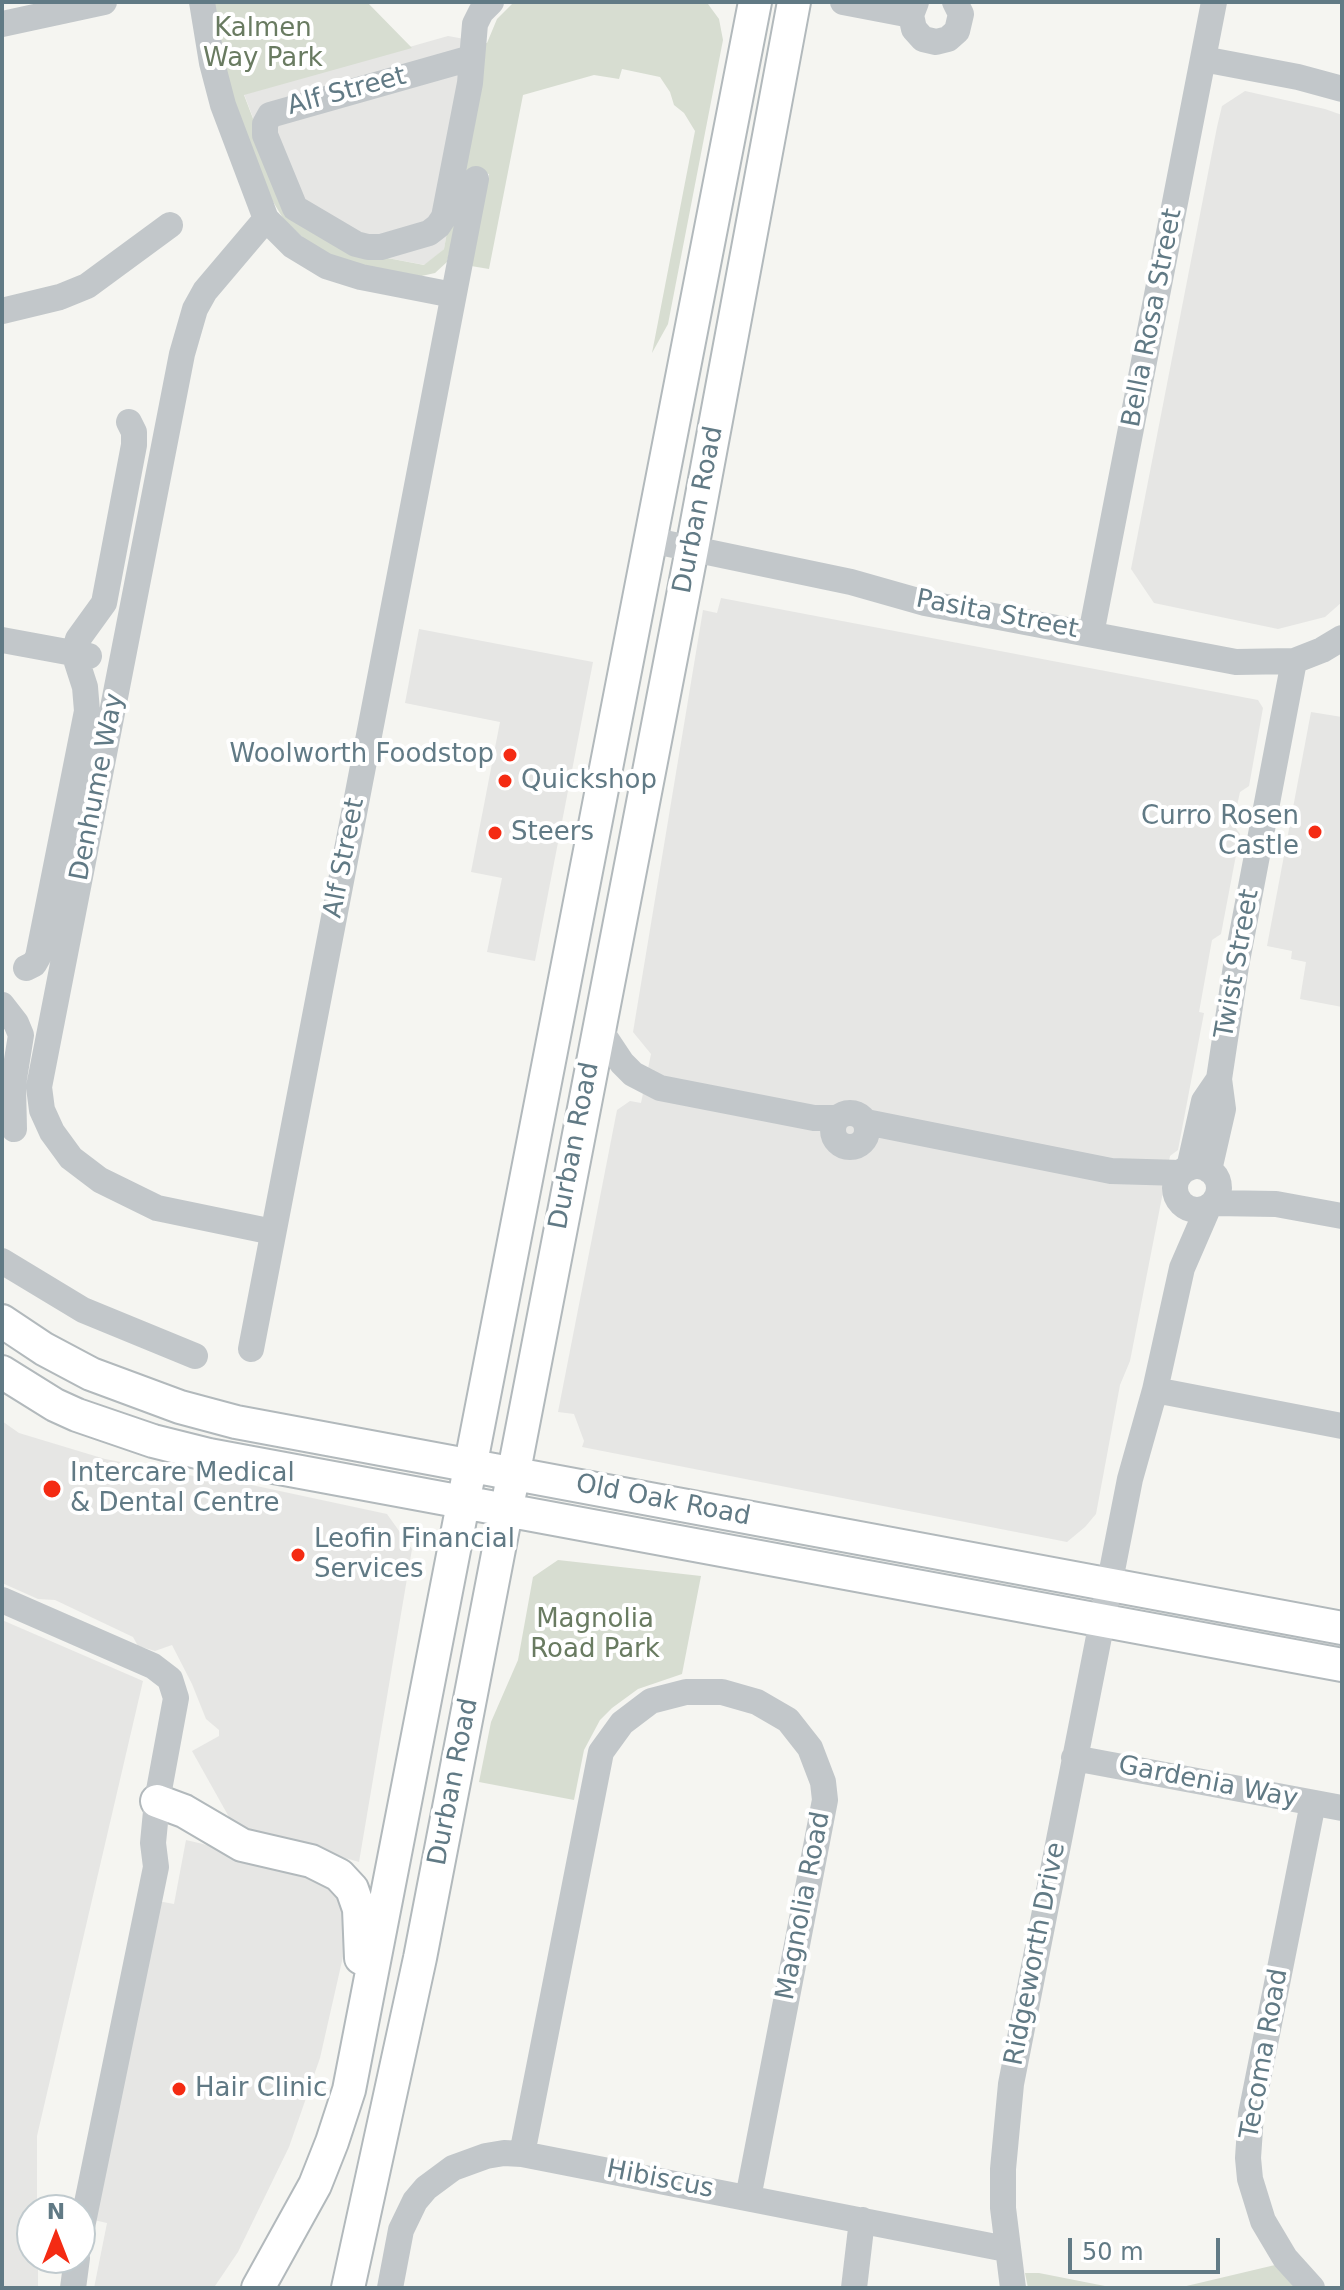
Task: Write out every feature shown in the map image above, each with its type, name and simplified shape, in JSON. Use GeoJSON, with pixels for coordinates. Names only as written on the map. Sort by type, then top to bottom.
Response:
{"type":"FeatureCollection","features":[{"type":"Feature","properties":{"kind":"main road","name":"Durban Road"},"geometry":{"type":"LineString","coordinates":[[359,2037],[755,2]]}},
{"type":"Feature","properties":{"kind":"main road","name":"Durban Road"},"geometry":{"type":"LineString","coordinates":[[348,2288],[420,1958],[692,549],[794,2]]}},
{"type":"Feature","properties":{"kind":"main road","name":"Old Oak Road"},"geometry":{"type":"LineString","coordinates":[[2,1321],[24,1338],[123,1387],[236,1422],[1342,1628]]}},
{"type":"Feature","properties":{"kind":"main road","name":"Old Oak Road"},"geometry":{"type":"LineString","coordinates":[[2,1372],[17,1386],[77,1415],[153,1441],[239,1461],[1342,1665]]}},
{"type":"Feature","properties":{"kind":"main road"},"geometry":{"type":"LineString","coordinates":[[157,1801],[184,1811],[242,1845],[322,1865],[345,1881],[356,1898],[361,1919],[359,2037],[349,2090],[326,2156],[296,2221],[258,2288]]}},
{"type":"Feature","properties":{"kind":"street"},"geometry":{"type":"LineString","coordinates":[[2,24],[104,2]]}},
{"type":"Feature","properties":{"kind":"street"},"geometry":{"type":"LineString","coordinates":[[202,2],[223,105],[266,219],[293,246],[326,266],[361,277],[453,295]]}},
{"type":"Feature","properties":{"kind":"street","name":"Alf Street"},"geometry":{"type":"LineString","coordinates":[[471,58],[270,115],[265,124],[265,135],[293,205],[302,214],[356,244],[368,247],[381,247],[434,230],[444,217],[470,83],[477,18],[491,2]]}},
{"type":"Feature","properties":{"kind":"street"},"geometry":{"type":"LineString","coordinates":[[843,2],[914,8],[917,35],[930,42],[942,42],[957,31],[961,4]]}},
{"type":"Feature","properties":{"kind":"street","name":"Bella Rosa Street"},"geometry":{"type":"LineString","coordinates":[[1091,634],[1214,2]]}},
{"type":"Feature","properties":{"kind":"street"},"geometry":{"type":"LineString","coordinates":[[1203,59],[1298,77],[1342,89]]}},
{"type":"Feature","properties":{"kind":"street","name":"Alf Street"},"geometry":{"type":"LineString","coordinates":[[251,1349],[476,179]]}},
{"type":"Feature","properties":{"kind":"street","name":"Denhume Way"},"geometry":{"type":"LineString","coordinates":[[266,219],[205,291],[195,309],[182,354],[39,1087],[42,1110],[52,1132],[71,1158],[100,1180],[157,1208],[273,1232]]}},
{"type":"Feature","properties":{"kind":"street"},"geometry":{"type":"LineString","coordinates":[[2,311],[60,297],[87,286],[170,225]]}},
{"type":"Feature","properties":{"kind":"street"},"geometry":{"type":"LineString","coordinates":[[26,968],[38,957],[87,711],[78,639],[104,603],[134,445],[134,432],[129,422]]}},
{"type":"Feature","properties":{"kind":"street","name":"Pasita Street"},"geometry":{"type":"LineString","coordinates":[[650,540],[851,582],[925,603],[1236,662],[1294,661],[1342,638]]}},
{"type":"Feature","properties":{"kind":"street"},"geometry":{"type":"LineString","coordinates":[[2,640],[82,654]]}},
{"type":"Feature","properties":{"kind":"street","name":"Twist Street"},"geometry":{"type":"LineString","coordinates":[[1101,1622],[1130,1479],[1155,1390],[1182,1268],[1197,1187],[1223,1109],[1219,1079],[1236,966],[1294,661]]}},
{"type":"Feature","properties":{"kind":"street"},"geometry":{"type":"LineString","coordinates":[[2,1005],[21,1035],[13,1085],[14,1129]]}},
{"type":"Feature","properties":{"kind":"street"},"geometry":{"type":"LineString","coordinates":[[599,1021],[604,1036],[622,1063],[633,1074],[660,1088],[814,1118],[837,1118],[834,1136],[842,1145],[854,1147],[864,1140],[866,1128],[912,1133],[1342,1216]]}},
{"type":"Feature","properties":{"kind":"street"},"geometry":{"type":"LineString","coordinates":[[2,1261],[83,1310],[195,1356]]}},
{"type":"Feature","properties":{"kind":"street"},"geometry":{"type":"LineString","coordinates":[[1155,1390],[1342,1426]]}},
{"type":"Feature","properties":{"kind":"street"},"geometry":{"type":"LineString","coordinates":[[2,1600],[153,1666],[170,1679],[175,1689],[176,1708],[157,1801],[153,1843],[156,1867],[89,2194]]}},
{"type":"Feature","properties":{"kind":"street","name":"Ridgeworth Drive"},"geometry":{"type":"LineString","coordinates":[[1013,2288],[1006,2249],[1003,2169],[1011,2084],[1101,1622]]}},
{"type":"Feature","properties":{"kind":"street","name":"Magnolia Road"},"geometry":{"type":"LineString","coordinates":[[522,2154],[601,1752],[622,1723],[651,1701],[686,1692],[722,1692],[757,1702],[788,1720],[810,1748],[820,1773],[825,1800],[748,2198]]}},
{"type":"Feature","properties":{"kind":"street","name":"Gardenia Way"},"geometry":{"type":"LineString","coordinates":[[1074,1758],[1342,1808]]}},
{"type":"Feature","properties":{"kind":"street","name":"Tecoma Road"},"geometry":{"type":"LineString","coordinates":[[1312,2288],[1285,2258],[1268,2230],[1255,2200],[1248,2158],[1251,2114],[1313,1803]]}},
{"type":"Feature","properties":{"kind":"street","name":"Hibiscus"},"geometry":{"type":"LineString","coordinates":[[390,2288],[401,2230],[415,2201],[438,2177],[469,2161],[504,2153],[1006,2249]]}},
{"type":"Feature","properties":{"kind":"street"},"geometry":{"type":"LineString","coordinates":[[854,2288],[862,2220]]}},
{"type":"Feature","properties":{"kind":"shaded area"},"geometry":{"type":"Polygon","coordinates":[[[448,36],[481,42],[444,249],[425,265],[361,253],[289,213],[244,94],[448,36]]]}},
{"type":"Feature","properties":{"kind":"shaded area"},"geometry":{"type":"Polygon","coordinates":[[[1245,91],[1342,115],[1342,602],[1325,617],[1278,629],[1154,603],[1131,569],[1222,106],[1245,91]]]}},
{"type":"Feature","properties":{"kind":"shaded area"},"geometry":{"type":"Polygon","coordinates":[[[721,598],[1258,700],[1263,708],[1249,786],[1240,792],[1233,824],[1240,834],[1221,934],[1212,940],[1199,1012],[1204,1013],[1178,1150],[1170,1156],[1130,1361],[1120,1385],[1096,1514],[1067,1542],[582,1447],[584,1441],[574,1414],[558,1412],[617,1110],[630,1101],[641,1103],[651,1054],[633,1032],[703,610],[717,613],[721,598]]]}},
{"type":"Feature","properties":{"kind":"shaded area"},"geometry":{"type":"Polygon","coordinates":[[[419,629],[593,662],[535,961],[487,952],[502,878],[471,872],[500,722],[405,703],[419,629]]]}},
{"type":"Feature","properties":{"kind":"shaded area","name":"Curro Rosen Castle"},"geometry":{"type":"Polygon","coordinates":[[[1311,712],[1342,717],[1342,1007],[1300,999],[1306,962],[1291,959],[1292,951],[1267,946],[1311,712]]]}},
{"type":"Feature","properties":{"kind":"shaded area"},"geometry":{"type":"Polygon","coordinates":[[[2,1421],[19,1433],[105,1459],[204,1478],[205,1475],[387,1514],[412,1549],[359,1862],[234,1826],[192,1751],[219,1736],[219,1730],[206,1719],[172,1645],[155,1651],[138,1646],[133,1637],[55,1600],[38,1599],[2,1583],[2,1421]]]}},
{"type":"Feature","properties":{"kind":"shaded area"},"geometry":{"type":"Polygon","coordinates":[[[2,1620],[143,1681],[37,2136],[37,2194],[16,2194],[16,2274],[38,2274],[38,2288],[2,2288],[2,1620]]]}},
{"type":"Feature","properties":{"kind":"shaded area"},"geometry":{"type":"Polygon","coordinates":[[[186,1840],[309,1869],[331,1880],[347,1915],[347,1939],[320,2058],[289,2147],[238,2252],[215,2286],[94,2288],[107,2223],[96,2220],[96,2210],[158,1901],[174,1904],[186,1840]]]}},
{"type":"Feature","properties":{"kind":"green space","name":"Kalmen Way Park"},"geometry":{"type":"Polygon","coordinates":[[[213,2],[367,2],[412,48],[244,95],[289,213],[361,253],[424,265],[444,249],[481,42],[487,43],[497,19],[514,2],[708,4],[719,19],[723,40],[668,324],[652,353],[695,131],[684,113],[674,105],[660,77],[622,69],[619,79],[594,75],[523,95],[489,269],[471,266],[489,174],[468,170],[447,262],[435,273],[417,277],[341,261],[310,244],[284,220],[260,180],[232,98],[213,2]]]}},
{"type":"Feature","properties":{"kind":"green space","name":"Magnolia Road Park"},"geometry":{"type":"Polygon","coordinates":[[[558,1560],[701,1576],[682,1674],[638,1689],[600,1720],[584,1750],[574,1800],[479,1782],[491,1722],[518,1660],[533,1577],[558,1560]]]}},
{"type":"Feature","properties":{"kind":"green space"},"geometry":{"type":"Polygon","coordinates":[[[1275,2265],[1295,2288],[1178,2288],[1275,2265]]]}},
{"type":"Feature","properties":{"kind":"green space"},"geometry":{"type":"Polygon","coordinates":[[[1025,2273],[1039,2273],[1115,2288],[1028,2288],[1025,2273]]]}},
{"type":"Feature","properties":{"kind":"place","name":"Woolworth Foodstop"},"geometry":{"type":"Point","coordinates":[510,755]}},
{"type":"Feature","properties":{"kind":"place","name":"Quickshop"},"geometry":{"type":"Point","coordinates":[505,781]}},
{"type":"Feature","properties":{"kind":"place","name":"Curro Rosen Castle"},"geometry":{"type":"Point","coordinates":[1315,832]}},
{"type":"Feature","properties":{"kind":"place","name":"Steers"},"geometry":{"type":"Point","coordinates":[495,833]}},
{"type":"Feature","properties":{"kind":"place","name":"Intercare Medical & Dental Centre"},"geometry":{"type":"Point","coordinates":[52,1489]}},
{"type":"Feature","properties":{"kind":"place","name":"Leofin Financial Services"},"geometry":{"type":"Point","coordinates":[298,1555]}},
{"type":"Feature","properties":{"kind":"place","name":"Hair Clinic"},"geometry":{"type":"Point","coordinates":[179,2089]}}]}
